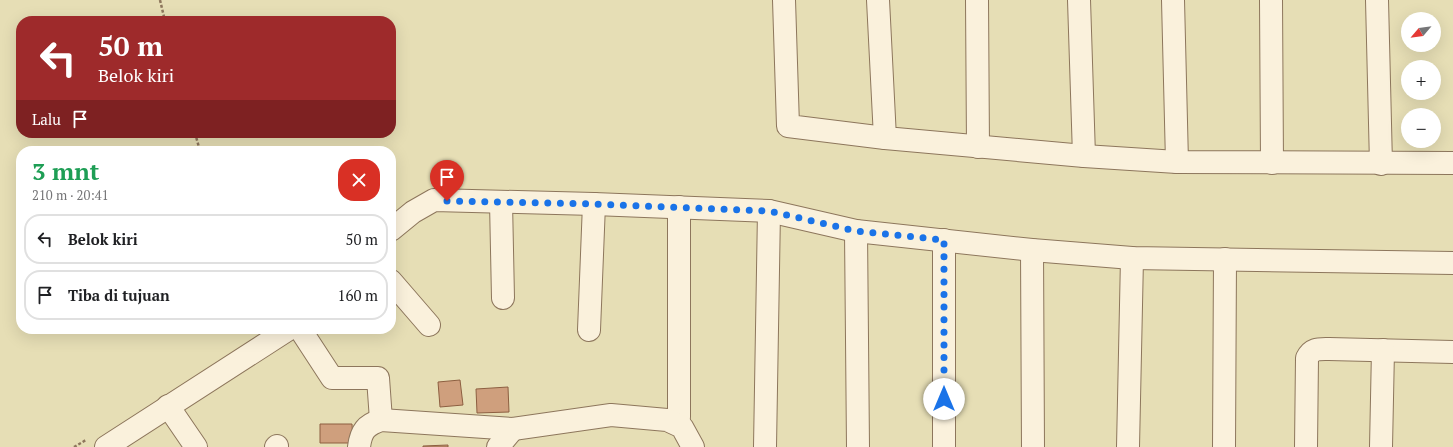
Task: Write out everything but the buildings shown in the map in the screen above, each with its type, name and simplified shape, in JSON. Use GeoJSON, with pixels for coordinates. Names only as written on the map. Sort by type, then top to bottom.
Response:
{"type":"FeatureCollection","features":[{"type":"Feature","properties":{"kind":"street"},"geometry":{"type":"LineString","coordinates":[[784,0],[788,126],[885,138],[978,147],[1176,162],[1272,164],[1453,164]]}},
{"type":"Feature","properties":{"kind":"street"},"geometry":{"type":"LineString","coordinates":[[878,0],[885,138]]}},
{"type":"Feature","properties":{"kind":"street"},"geometry":{"type":"LineString","coordinates":[[977,0],[978,147]]}},
{"type":"Feature","properties":{"kind":"street"},"geometry":{"type":"LineString","coordinates":[[1079,0],[1084,156]]}},
{"type":"Feature","properties":{"kind":"street"},"geometry":{"type":"LineString","coordinates":[[1173,0],[1176,162]]}},
{"type":"Feature","properties":{"kind":"street"},"geometry":{"type":"LineString","coordinates":[[1271,0],[1272,164]]}},
{"type":"Feature","properties":{"kind":"street"},"geometry":{"type":"LineString","coordinates":[[1377,0],[1381,164]]}},
{"type":"Feature","properties":{"kind":"street"},"geometry":{"type":"LineString","coordinates":[[396,226],[412,212],[434,200],[594,204],[769,211],[856,231],[1032,250],[1132,258],[1453,263]]}},
{"type":"Feature","properties":{"kind":"street"},"geometry":{"type":"LineString","coordinates":[[500,202],[503,298]]}},
{"type":"Feature","properties":{"kind":"street"},"geometry":{"type":"LineString","coordinates":[[589,330],[594,204]]}},
{"type":"Feature","properties":{"kind":"street"},"geometry":{"type":"LineString","coordinates":[[679,207],[679,418]]}},
{"type":"Feature","properties":{"kind":"street"},"geometry":{"type":"LineString","coordinates":[[765,447],[769,211]]}},
{"type":"Feature","properties":{"kind":"street"},"geometry":{"type":"LineString","coordinates":[[856,231],[858,447]]}},
{"type":"Feature","properties":{"kind":"street"},"geometry":{"type":"LineString","coordinates":[[944,240],[944,447]]}},
{"type":"Feature","properties":{"kind":"street"},"geometry":{"type":"LineString","coordinates":[[1032,250],[1033,447]]}},
{"type":"Feature","properties":{"kind":"street"},"geometry":{"type":"LineString","coordinates":[[1128,447],[1132,258]]}},
{"type":"Feature","properties":{"kind":"street"},"geometry":{"type":"LineString","coordinates":[[1224,447],[1225,259]]}},
{"type":"Feature","properties":{"kind":"street"},"geometry":{"type":"LineString","coordinates":[[396,287],[429,325]]}},
{"type":"Feature","properties":{"kind":"street"},"geometry":{"type":"LineString","coordinates":[[106,447],[281,334]]}},
{"type":"Feature","properties":{"kind":"street"},"geometry":{"type":"LineString","coordinates":[[303,334],[332,378],[378,378],[381,420]]}},
{"type":"Feature","properties":{"kind":"street"},"geometry":{"type":"LineString","coordinates":[[1306,447],[1307,358],[1310,352],[1318,349],[1453,352]]}},
{"type":"Feature","properties":{"kind":"street"},"geometry":{"type":"LineString","coordinates":[[1381,447],[1383,350]]}},
{"type":"Feature","properties":{"kind":"street"},"geometry":{"type":"LineString","coordinates":[[168,406],[196,447]]}},
{"type":"Feature","properties":{"kind":"street"},"geometry":{"type":"LineString","coordinates":[[359,447],[360,437],[366,427],[381,420],[513,429],[611,415],[667,420],[682,427],[693,447]]}},
{"type":"Feature","properties":{"kind":"street"},"geometry":{"type":"LineString","coordinates":[[498,447],[513,429]]}},
{"type":"Feature","properties":{"kind":"path"},"geometry":{"type":"LineString","coordinates":[[160,0],[164,16]]}},
{"type":"Feature","properties":{"kind":"shaded area"},"geometry":{"type":"Polygon","coordinates":[[[0,0],[1453,0],[1453,447],[0,447],[0,0]]]}},
{"type":"Feature","properties":{"kind":"route"},"geometry":{"type":"LineString","coordinates":[[447,201],[594,204],[769,211],[856,231],[944,240],[944,399]]}}]}
